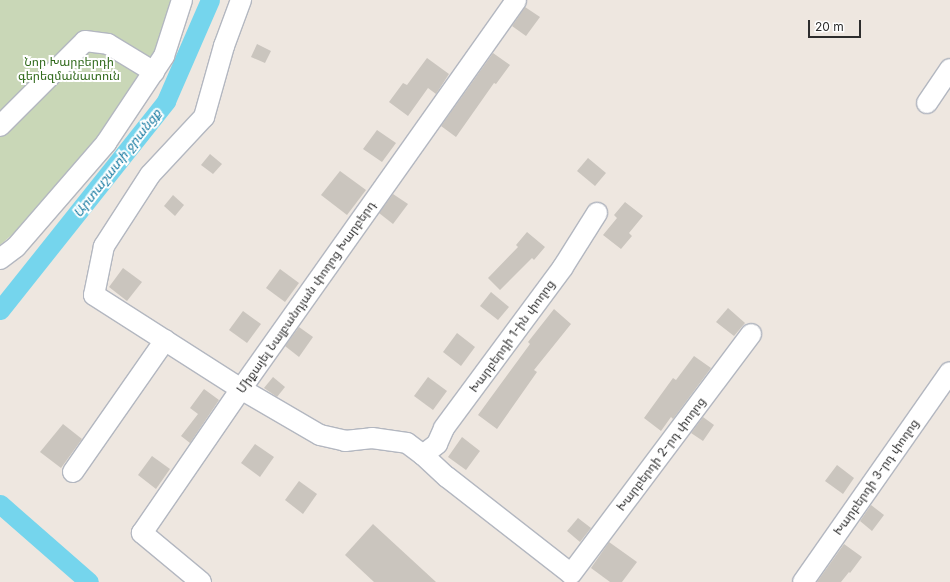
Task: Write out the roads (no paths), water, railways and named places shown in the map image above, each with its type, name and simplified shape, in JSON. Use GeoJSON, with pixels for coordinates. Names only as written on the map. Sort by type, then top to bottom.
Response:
{"type":"FeatureCollection","features":[{"type":"Feature","properties":{"kind":"street"},"geometry":{"type":"LineString","coordinates":[[0,259],[16,248],[106,143],[164,56],[182,0]]}},
{"type":"Feature","properties":{"kind":"street"},"geometry":{"type":"LineString","coordinates":[[241,0],[224,46],[204,117],[150,175],[104,246],[94,295],[241,388],[320,435],[345,441],[372,438],[407,443],[423,455]]}},
{"type":"Feature","properties":{"kind":"street","name":"Միքայել Նալբանդյան փողոց Խարբերդ"},"geometry":{"type":"LineString","coordinates":[[201,582],[142,533],[241,388],[516,0]]}},
{"type":"Feature","properties":{"kind":"street"},"geometry":{"type":"LineString","coordinates":[[0,126],[84,41],[108,44],[154,72]]}},
{"type":"Feature","properties":{"kind":"street"},"geometry":{"type":"LineString","coordinates":[[927,103],[950,68]]}},
{"type":"Feature","properties":{"kind":"street","name":"Խարբերդի 1-ին փողոց"},"geometry":{"type":"LineString","coordinates":[[423,455],[437,444],[444,428],[563,267],[597,213]]}},
{"type":"Feature","properties":{"kind":"street","name":"Խարբերդի 2-րդ փողոց"},"geometry":{"type":"LineString","coordinates":[[423,455],[447,477],[571,574],[750,334]]}},
{"type":"Feature","properties":{"kind":"street"},"geometry":{"type":"LineString","coordinates":[[73,472],[165,340]]}},
{"type":"Feature","properties":{"kind":"street","name":"Խարբերդի 3-րդ փողոց"},"geometry":{"type":"LineString","coordinates":[[803,582],[950,372]]}},
{"type":"Feature","properties":{"kind":"waterway","name":"Արտաշատի ջրանցք"},"geometry":{"type":"LineString","coordinates":[[0,310],[166,101],[210,0]]}},
{"type":"Feature","properties":{"kind":"waterway","name":"Արտաշատի ջրանցք"},"geometry":{"type":"LineString","coordinates":[[0,504],[89,582]]}},
{"type":"Feature","properties":{"kind":"park label","name":"Նոր Խարբերդի գերեզմանատուն"},"geometry":{"type":"Point","coordinates":[69,69]}}]}
